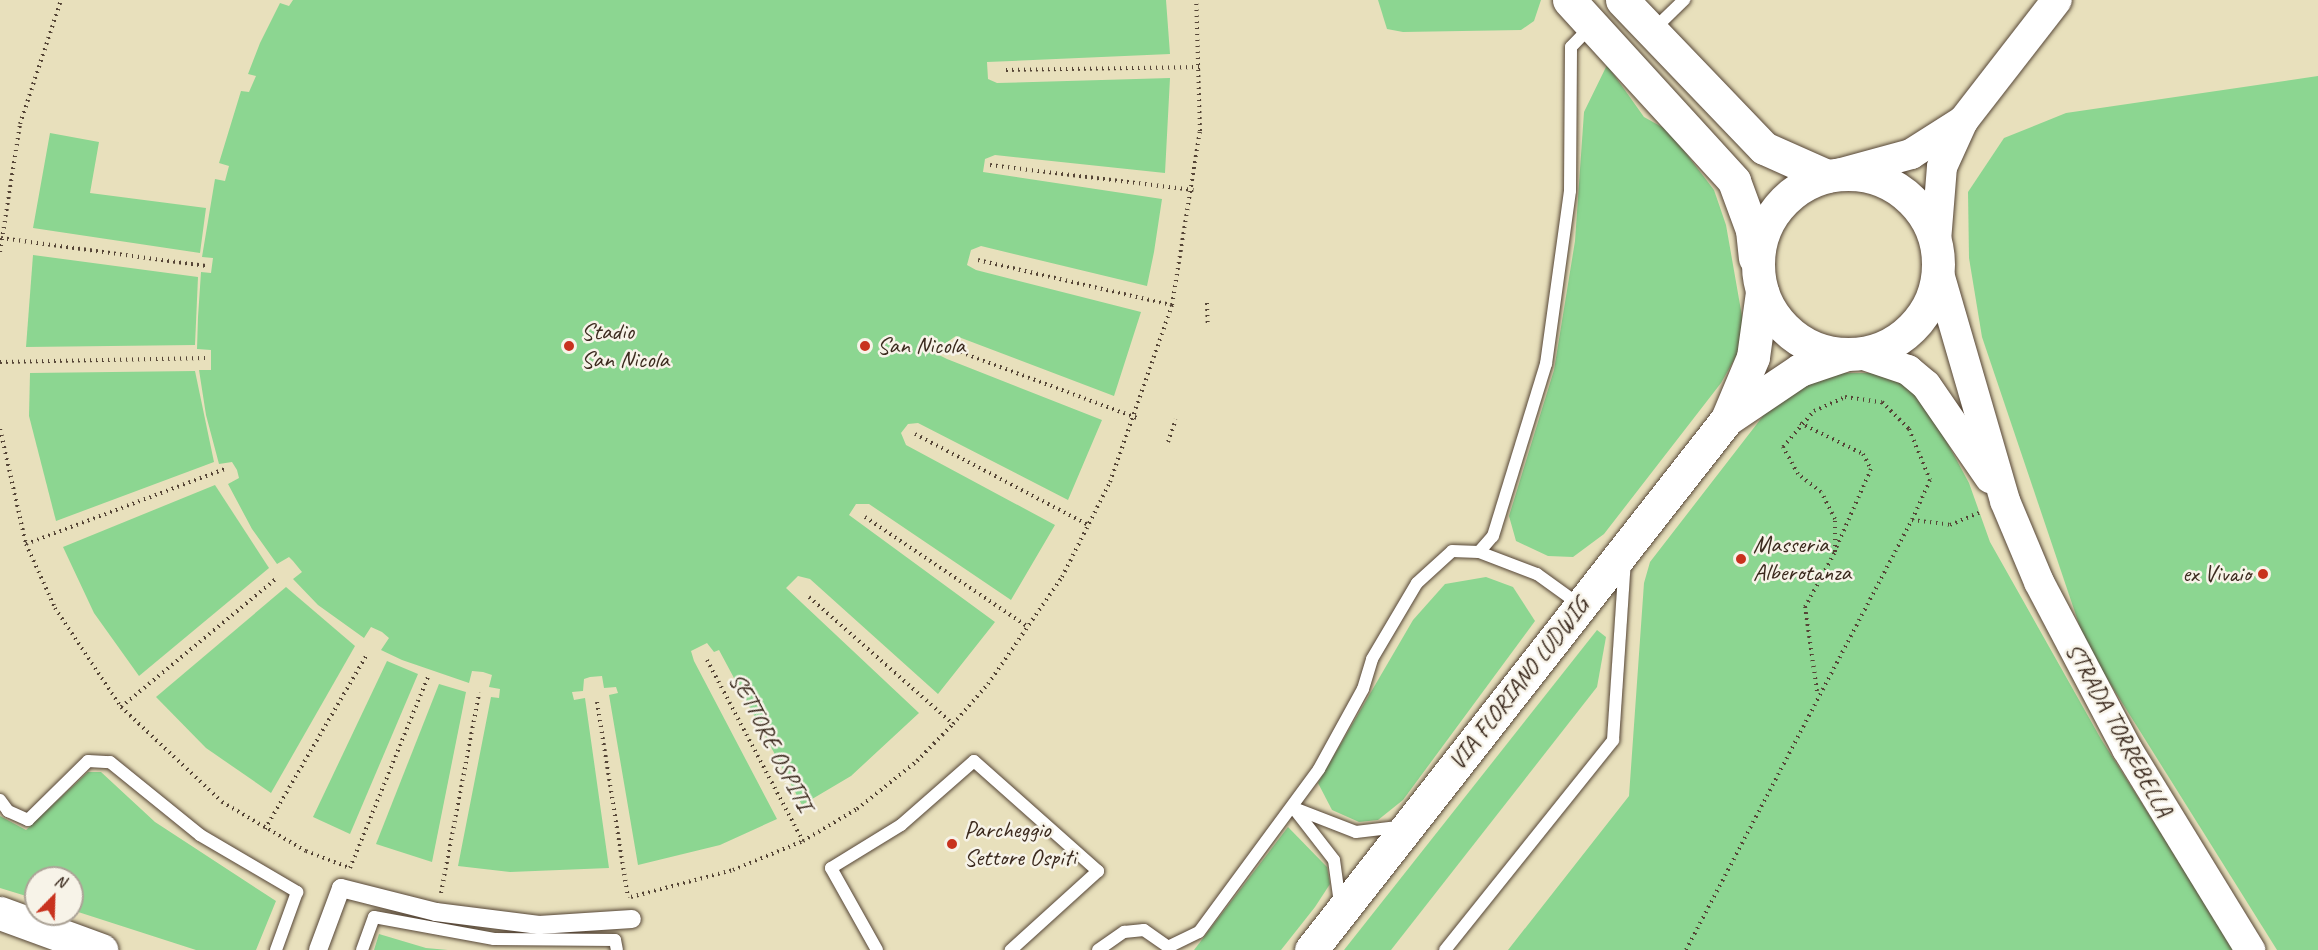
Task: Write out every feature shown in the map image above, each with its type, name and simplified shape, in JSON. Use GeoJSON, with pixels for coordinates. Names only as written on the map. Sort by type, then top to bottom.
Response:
{"type":"FeatureCollection","features":[{"type":"Feature","properties":{"kind":"main road"},"geometry":{"type":"LineString","coordinates":[[1569,0],[1706,147],[1744,203],[1759,282],[1794,335],[1852,354]]}},
{"type":"Feature","properties":{"kind":"main road"},"geometry":{"type":"LineString","coordinates":[[1622,0],[1735,120],[1772,152],[1832,175],[1884,181],[1909,197],[1937,256],[1918,320],[1898,338],[1800,370],[1727,419]]}},
{"type":"Feature","properties":{"kind":"main road"},"geometry":{"type":"LineString","coordinates":[[1727,419],[1753,357],[1766,232],[1782,204],[1832,175]]}},
{"type":"Feature","properties":{"kind":"main road","name":"VIA FLORIANO LUDWIG"},"geometry":{"type":"LineString","coordinates":[[1311,950],[1727,419]]}},
{"type":"Feature","properties":{"kind":"main road"},"geometry":{"type":"LineString","coordinates":[[0,913],[101,950]]}},
{"type":"Feature","properties":{"kind":"street"},"geometry":{"type":"LineString","coordinates":[[2005,501],[1937,256],[1942,166],[1963,121],[2057,0]]}},
{"type":"Feature","properties":{"kind":"street"},"geometry":{"type":"LineString","coordinates":[[1832,175],[1911,153],[1963,121]]}},
{"type":"Feature","properties":{"kind":"street"},"geometry":{"type":"LineString","coordinates":[[1852,354],[1908,370],[1926,385],[2005,501]]}},
{"type":"Feature","properties":{"kind":"street","name":"STRADA TORREBELLA"},"geometry":{"type":"LineString","coordinates":[[2005,501],[2089,683],[2250,950]]}},
{"type":"Feature","properties":{"kind":"street"},"geometry":{"type":"LineString","coordinates":[[318,950],[341,888],[436,912],[538,925],[632,919]]}},
{"type":"Feature","properties":{"kind":"lane"},"geometry":{"type":"LineString","coordinates":[[1651,32],[1684,0]]}},
{"type":"Feature","properties":{"kind":"lane"},"geometry":{"type":"LineString","coordinates":[[1479,552],[1493,536],[1546,364],[1570,191],[1571,47],[1592,25]]}},
{"type":"Feature","properties":{"kind":"lane"},"geometry":{"type":"LineString","coordinates":[[1445,950],[1613,740],[1627,589],[1624,549]]}},
{"type":"Feature","properties":{"kind":"lane"},"geometry":{"type":"LineString","coordinates":[[1098,950],[1124,932],[1144,930],[1168,947],[1188,942],[1294,808],[1417,583],[1452,551],[1479,552],[1537,574],[1580,606]]}},
{"type":"Feature","properties":{"kind":"lane"},"geometry":{"type":"LineString","coordinates":[[0,800],[8,811],[28,820],[88,761],[110,762],[200,835],[297,892],[276,950]]}},
{"type":"Feature","properties":{"kind":"lane"},"geometry":{"type":"LineString","coordinates":[[878,950],[831,868],[901,825],[974,761],[1098,871],[1011,950]]}},
{"type":"Feature","properties":{"kind":"lane"},"geometry":{"type":"LineString","coordinates":[[1294,808],[1356,832],[1408,825]]}},
{"type":"Feature","properties":{"kind":"lane"},"geometry":{"type":"LineString","coordinates":[[1294,808],[1334,860],[1340,912]]}},
{"type":"Feature","properties":{"kind":"lane"},"geometry":{"type":"LineString","coordinates":[[362,950],[374,917],[494,939],[615,940],[617,950]]}},
{"type":"Feature","properties":{"kind":"path"},"geometry":{"type":"LineString","coordinates":[[0,252],[20,124],[61,0]]}},
{"type":"Feature","properties":{"kind":"path"},"geometry":{"type":"LineString","coordinates":[[617,899],[734,870],[803,841],[858,808],[953,724],[1028,627],[1090,526],[1137,418],[1172,305],[1193,190],[1200,67],[1196,0]]}},
{"type":"Feature","properties":{"kind":"path"},"geometry":{"type":"LineString","coordinates":[[1006,70],[1200,67]]}},
{"type":"Feature","properties":{"kind":"path"},"geometry":{"type":"LineString","coordinates":[[990,165],[1193,190]]}},
{"type":"Feature","properties":{"kind":"path"},"geometry":{"type":"LineString","coordinates":[[1,238],[206,266]]}},
{"type":"Feature","properties":{"kind":"path"},"geometry":{"type":"LineString","coordinates":[[978,260],[1172,305]]}},
{"type":"Feature","properties":{"kind":"path"},"geometry":{"type":"LineString","coordinates":[[1207,303],[1208,327]]}},
{"type":"Feature","properties":{"kind":"path"},"geometry":{"type":"LineString","coordinates":[[955,351],[1137,418]]}},
{"type":"Feature","properties":{"kind":"path"},"geometry":{"type":"LineString","coordinates":[[0,362],[205,358]]}},
{"type":"Feature","properties":{"kind":"path"},"geometry":{"type":"LineString","coordinates":[[1686,950],[1817,692],[1857,630],[1930,480],[1909,429],[1882,402],[1845,396],[1800,423],[1783,447],[1798,474],[1821,492],[1835,519],[1835,552]]}},
{"type":"Feature","properties":{"kind":"path"},"geometry":{"type":"LineString","coordinates":[[1168,442],[1176,419]]}},
{"type":"Feature","properties":{"kind":"path"},"geometry":{"type":"LineString","coordinates":[[1800,423],[1863,454],[1871,469],[1846,515],[1835,552],[1805,607],[1817,692]]}},
{"type":"Feature","properties":{"kind":"path"},"geometry":{"type":"LineString","coordinates":[[0,429],[26,544],[55,608],[121,707],[222,802],[265,830],[359,871]]}},
{"type":"Feature","properties":{"kind":"path"},"geometry":{"type":"LineString","coordinates":[[915,434],[1090,526]]}},
{"type":"Feature","properties":{"kind":"path"},"geometry":{"type":"LineString","coordinates":[[26,544],[224,469]]}},
{"type":"Feature","properties":{"kind":"path"},"geometry":{"type":"LineString","coordinates":[[1912,520],[1950,525],[2005,501]]}},
{"type":"Feature","properties":{"kind":"path"},"geometry":{"type":"LineString","coordinates":[[866,517],[1028,627]]}},
{"type":"Feature","properties":{"kind":"path"},"geometry":{"type":"LineString","coordinates":[[121,707],[277,578]]}},
{"type":"Feature","properties":{"kind":"path"},"geometry":{"type":"LineString","coordinates":[[809,597],[953,724]]}},
{"type":"Feature","properties":{"kind":"path"},"geometry":{"type":"LineString","coordinates":[[265,830],[366,656]]}},
{"type":"Feature","properties":{"kind":"path","name":"SETTORE OSPITI"},"geometry":{"type":"LineString","coordinates":[[707,660],[803,841]]}},
{"type":"Feature","properties":{"kind":"path"},"geometry":{"type":"LineString","coordinates":[[350,868],[428,677]]}},
{"type":"Feature","properties":{"kind":"path"},"geometry":{"type":"LineString","coordinates":[[440,895],[478,693]]}},
{"type":"Feature","properties":{"kind":"path"},"geometry":{"type":"LineString","coordinates":[[597,702],[628,898]]}},
{"type":"Feature","properties":{"kind":"path"},"geometry":{"type":"LineString","coordinates":[[429,892],[450,896]]}},
{"type":"Feature","properties":{"kind":"green space","name":"Stadio San Nicola"},"geometry":{"type":"Polygon","coordinates":[[[293,0],[1166,0],[1170,54],[987,62],[988,79],[997,83],[1170,78],[1165,173],[995,155],[985,159],[983,172],[1162,199],[1154,252],[1147,286],[981,246],[971,250],[967,265],[976,270],[1141,312],[1114,396],[956,336],[940,347],[939,355],[947,359],[1102,420],[1068,500],[918,423],[908,424],[901,433],[906,445],[1055,525],[1011,600],[869,504],[856,504],[849,515],[995,622],[938,694],[810,579],[798,576],[786,588],[919,713],[851,776],[802,805],[719,650],[714,652],[707,643],[691,651],[694,661],[777,819],[720,845],[638,865],[609,695],[618,693],[616,687],[604,688],[602,676],[590,677],[584,679],[583,691],[572,692],[574,700],[585,698],[609,868],[510,872],[458,866],[491,697],[499,698],[500,689],[489,687],[492,675],[483,672],[472,671],[469,683],[402,660],[381,650],[389,638],[382,632],[371,627],[364,638],[318,605],[293,579],[302,572],[293,561],[289,557],[277,564],[252,529],[228,484],[239,478],[237,470],[232,462],[219,464],[206,415],[199,370],[211,370],[211,350],[197,349],[198,317],[201,272],[211,273],[213,258],[202,257],[215,179],[225,181],[229,166],[219,163],[241,91],[249,92],[256,76],[248,74],[260,43],[280,3],[289,6],[293,0]]]}},
{"type":"Feature","properties":{"kind":"green space"},"geometry":{"type":"Polygon","coordinates":[[[1378,0],[1541,0],[1534,21],[1521,30],[1403,32],[1387,29],[1378,0]]]}},
{"type":"Feature","properties":{"kind":"green space"},"geometry":{"type":"Polygon","coordinates":[[[1607,65],[1644,117],[1669,131],[1714,190],[1726,225],[1746,339],[1721,383],[1604,534],[1573,557],[1548,556],[1516,541],[1509,516],[1554,370],[1575,241],[1584,112],[1607,65]]]}},
{"type":"Feature","properties":{"kind":"green space"},"geometry":{"type":"Polygon","coordinates":[[[2318,76],[2318,950],[2277,950],[2086,645],[1982,337],[1969,258],[1968,192],[2004,138],[2066,113],[2318,76]]]}},
{"type":"Feature","properties":{"kind":"green space"},"geometry":{"type":"Polygon","coordinates":[[[50,133],[99,142],[90,193],[206,208],[200,253],[33,228],[50,133]]]}},
{"type":"Feature","properties":{"kind":"green space"},"geometry":{"type":"Polygon","coordinates":[[[33,255],[198,277],[195,345],[26,347],[33,255]]]}},
{"type":"Feature","properties":{"kind":"green space"},"geometry":{"type":"Polygon","coordinates":[[[195,371],[214,462],[56,521],[29,416],[30,373],[195,371]]]}},
{"type":"Feature","properties":{"kind":"green space"},"geometry":{"type":"Polygon","coordinates":[[[1831,373],[1874,373],[1906,382],[1935,420],[1969,483],[1990,542],[2101,739],[2235,950],[1508,950],[1629,796],[1644,583],[1650,562],[1780,394],[1831,373]]]}},
{"type":"Feature","properties":{"kind":"green space"},"geometry":{"type":"Polygon","coordinates":[[[215,485],[269,568],[139,676],[94,613],[63,547],[215,485]]]}},
{"type":"Feature","properties":{"kind":"green space"},"geometry":{"type":"Polygon","coordinates":[[[1486,577],[1513,587],[1535,621],[1403,800],[1378,820],[1359,822],[1332,810],[1318,783],[1413,620],[1445,584],[1486,577]]]}},
{"type":"Feature","properties":{"kind":"green space"},"geometry":{"type":"Polygon","coordinates":[[[286,587],[355,646],[271,793],[206,748],[156,697],[286,587]]]}},
{"type":"Feature","properties":{"kind":"green space"},"geometry":{"type":"Polygon","coordinates":[[[1597,630],[1606,637],[1597,687],[1391,950],[1344,950],[1597,630]]]}},
{"type":"Feature","properties":{"kind":"green space"},"geometry":{"type":"Polygon","coordinates":[[[387,661],[418,674],[350,834],[313,817],[387,661]]]}},
{"type":"Feature","properties":{"kind":"green space"},"geometry":{"type":"Polygon","coordinates":[[[439,684],[466,692],[432,862],[376,844],[439,684]]]}},
{"type":"Feature","properties":{"kind":"green space"},"geometry":{"type":"Polygon","coordinates":[[[88,772],[101,772],[155,822],[276,901],[256,950],[196,950],[84,914],[84,866],[24,866],[24,895],[0,888],[0,816],[26,830],[88,772]]]}},
{"type":"Feature","properties":{"kind":"green space"},"geometry":{"type":"Polygon","coordinates":[[[1288,827],[1327,867],[1330,884],[1315,907],[1281,950],[1194,950],[1288,827]]]}},
{"type":"Feature","properties":{"kind":"green space"},"geometry":{"type":"Polygon","coordinates":[[[379,934],[426,948],[448,950],[374,950],[379,934]]]}},
{"type":"Feature","properties":{"kind":"place","name":"Stadio San Nicola"},"geometry":{"type":"Point","coordinates":[569,346]}},
{"type":"Feature","properties":{"kind":"place","name":"San Nicola"},"geometry":{"type":"Point","coordinates":[865,346]}},
{"type":"Feature","properties":{"kind":"place","name":"Masseria Alberotanza"},"geometry":{"type":"Point","coordinates":[1741,559]}},
{"type":"Feature","properties":{"kind":"place","name":"ex Vivaio"},"geometry":{"type":"Point","coordinates":[2263,574]}},
{"type":"Feature","properties":{"kind":"place","name":"Parcheggio Settore Ospiti"},"geometry":{"type":"Point","coordinates":[952,844]}}]}
